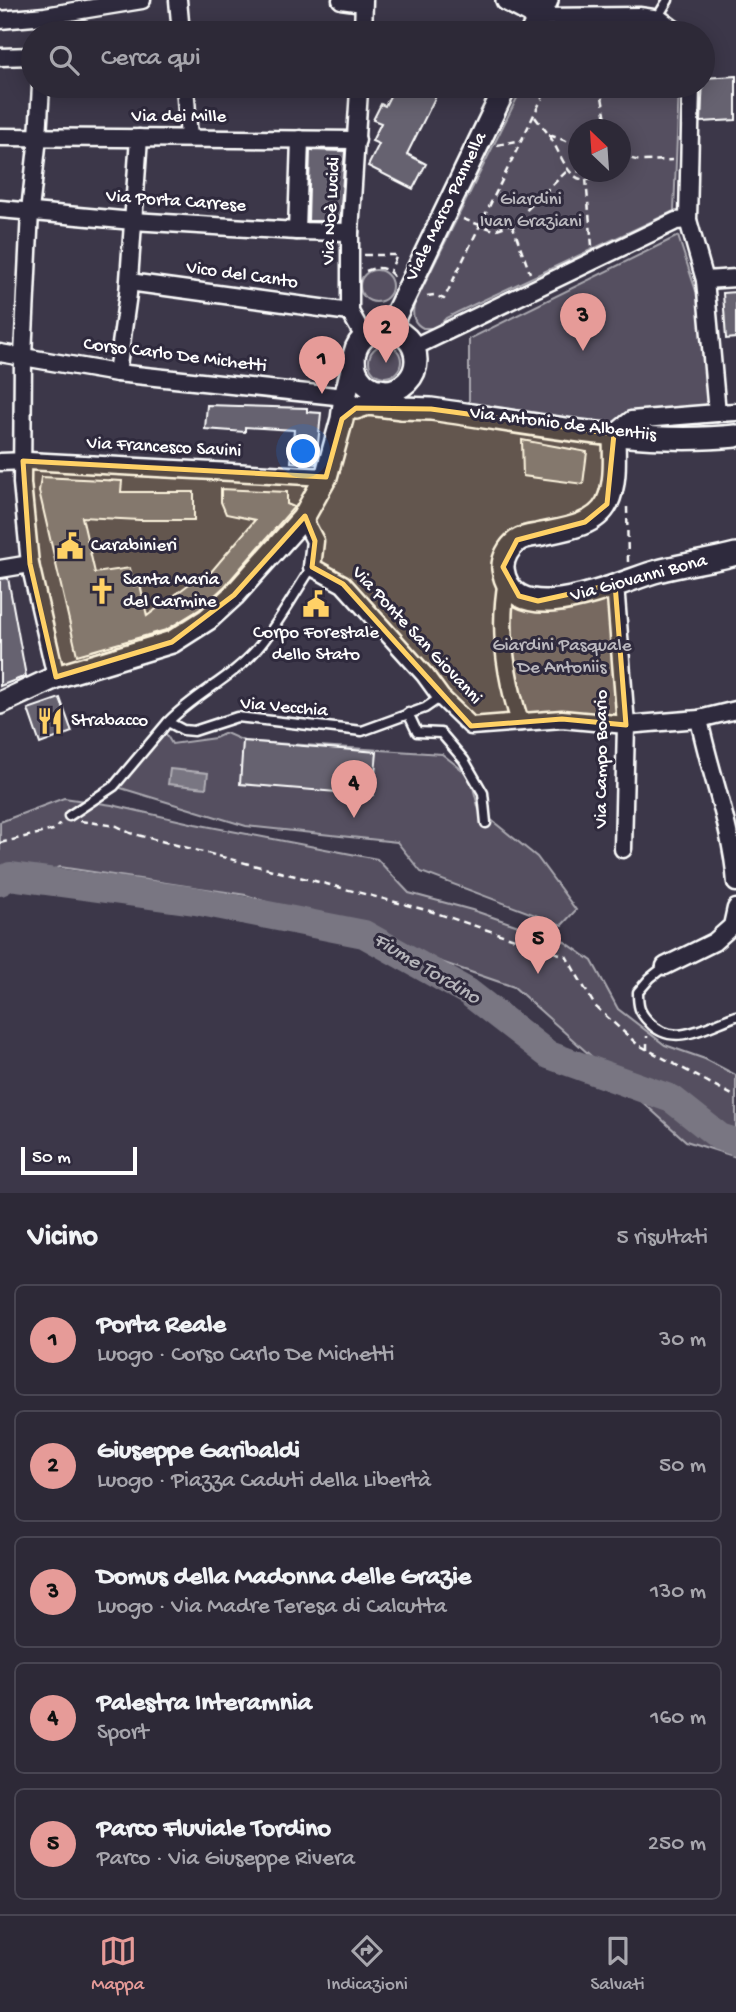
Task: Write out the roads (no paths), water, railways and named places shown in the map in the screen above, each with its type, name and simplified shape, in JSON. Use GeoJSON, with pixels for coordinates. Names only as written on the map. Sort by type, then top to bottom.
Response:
{"type":"FeatureCollection","features":[{"type":"Feature","properties":{"kind":"main road"},"geometry":{"type":"LineString","coordinates":[[508,0],[540,11]]}},
{"type":"Feature","properties":{"kind":"main road","name":"Viale Marco Pannella"},"geometry":{"type":"LineString","coordinates":[[389,329],[500,98]]}},
{"type":"Feature","properties":{"kind":"main road"},"geometry":{"type":"LineString","coordinates":[[0,704],[56,677],[172,642],[208,620],[234,595],[303,518],[326,477],[347,408],[356,348],[364,337],[375,330],[389,329],[404,335],[414,347],[416,361],[411,378],[417,397],[432,410]]}},
{"type":"Feature","properties":{"kind":"main road"},"geometry":{"type":"LineString","coordinates":[[354,360],[359,376],[401,408]]}},
{"type":"Feature","properties":{"kind":"main road"},"geometry":{"type":"LineString","coordinates":[[347,408],[376,389],[400,387],[411,378]]}},
{"type":"Feature","properties":{"kind":"main road","name":"Via Antonio de Albentiis"},"geometry":{"type":"LineString","coordinates":[[347,408],[368,404],[432,410],[614,434],[657,437],[736,436]]}},
{"type":"Feature","properties":{"kind":"main road"},"geometry":{"type":"LineString","coordinates":[[507,581],[502,567],[505,554],[517,540],[585,522],[592,519],[607,504],[614,463],[614,434]]}},
{"type":"Feature","properties":{"kind":"main road","name":"Via Giovanni Bona"},"geometry":{"type":"LineString","coordinates":[[507,581],[519,596],[538,601],[575,597],[657,571],[736,554]]}},
{"type":"Feature","properties":{"kind":"street"},"geometry":{"type":"LineString","coordinates":[[0,20],[45,16],[142,0]]}},
{"type":"Feature","properties":{"kind":"street"},"geometry":{"type":"LineString","coordinates":[[178,0],[180,21]]}},
{"type":"Feature","properties":{"kind":"street"},"geometry":{"type":"LineString","coordinates":[[341,0],[363,1],[363,21]]}},
{"type":"Feature","properties":{"kind":"street"},"geometry":{"type":"LineString","coordinates":[[540,11],[639,16],[664,21]]}},
{"type":"Feature","properties":{"kind":"street"},"geometry":{"type":"LineString","coordinates":[[45,16],[45,21]]}},
{"type":"Feature","properties":{"kind":"street"},"geometry":{"type":"LineString","coordinates":[[0,57],[21,56]]}},
{"type":"Feature","properties":{"kind":"street"},"geometry":{"type":"LineString","coordinates":[[40,98],[30,211],[23,356],[22,483],[30,564],[56,677]]}},
{"type":"Feature","properties":{"kind":"street"},"geometry":{"type":"LineString","coordinates":[[186,98],[190,138]]}},
{"type":"Feature","properties":{"kind":"street","name":"Via Noè Lucidi"},"geometry":{"type":"LineString","coordinates":[[359,98],[350,232],[350,312],[364,337]]}},
{"type":"Feature","properties":{"kind":"street"},"geometry":{"type":"LineString","coordinates":[[691,98],[688,220],[705,280],[717,414]]}},
{"type":"Feature","properties":{"kind":"street","name":"Via dei Mille"},"geometry":{"type":"LineString","coordinates":[[0,137],[357,140]]}},
{"type":"Feature","properties":{"kind":"street"},"geometry":{"type":"LineString","coordinates":[[117,373],[129,282],[139,138]]}},
{"type":"Feature","properties":{"kind":"street"},"geometry":{"type":"LineString","coordinates":[[297,232],[300,139]]}},
{"type":"Feature","properties":{"kind":"street","name":"Via Porta Carrese"},"geometry":{"type":"LineString","coordinates":[[0,209],[297,232],[350,232]]}},
{"type":"Feature","properties":{"kind":"street"},"geometry":{"type":"LineString","coordinates":[[414,347],[676,222],[688,220]]}},
{"type":"Feature","properties":{"kind":"street"},"geometry":{"type":"LineString","coordinates":[[705,280],[736,278]]}},
{"type":"Feature","properties":{"kind":"street","name":"Vico del Canto"},"geometry":{"type":"LineString","coordinates":[[129,282],[350,312]]}},
{"type":"Feature","properties":{"kind":"street","name":"Corso Carlo De Michetti"},"geometry":{"type":"LineString","coordinates":[[0,353],[347,408]]}},
{"type":"Feature","properties":{"kind":"street"},"geometry":{"type":"LineString","coordinates":[[614,434],[631,420],[736,412]]}},
{"type":"Feature","properties":{"kind":"street","name":"Via Francesco Savini"},"geometry":{"type":"LineString","coordinates":[[0,462],[326,477]]}},
{"type":"Feature","properties":{"kind":"street"},"geometry":{"type":"LineString","coordinates":[[303,518],[315,541],[312,567]]}},
{"type":"Feature","properties":{"kind":"street"},"geometry":{"type":"LineString","coordinates":[[0,569],[30,564]]}},
{"type":"Feature","properties":{"kind":"street","name":"Via Ponte San Giovanni"},"geometry":{"type":"LineString","coordinates":[[312,567],[343,584],[419,667],[441,697],[471,726],[562,719],[626,725],[699,719],[736,710]]}},
{"type":"Feature","properties":{"kind":"street"},"geometry":{"type":"LineString","coordinates":[[507,581],[503,604],[505,669],[520,722]]}},
{"type":"Feature","properties":{"kind":"street","name":"Via Campo Boario"},"geometry":{"type":"LineString","coordinates":[[622,582],[626,725],[623,849]]}},
{"type":"Feature","properties":{"kind":"street"},"geometry":{"type":"LineString","coordinates":[[699,719],[734,860],[736,883]]}},
{"type":"Feature","properties":{"kind":"street"},"geometry":{"type":"LineString","coordinates":[[666,966],[714,942],[732,926],[736,908]]}},
{"type":"Feature","properties":{"kind":"lane"},"geometry":{"type":"LineString","coordinates":[[657,18],[668,0]]}},
{"type":"Feature","properties":{"kind":"lane","name":"Via Vecchia"},"geometry":{"type":"LineString","coordinates":[[312,567],[258,648],[238,667],[182,707],[168,722],[183,730],[194,731],[237,717],[362,731],[425,708],[441,697]]}},
{"type":"Feature","properties":{"kind":"lane"},"geometry":{"type":"LineString","coordinates":[[408,713],[417,732],[441,733],[464,760],[483,793],[486,823]]}},
{"type":"Feature","properties":{"kind":"lane"},"geometry":{"type":"LineString","coordinates":[[69,816],[114,786],[168,722]]}},
{"type":"Feature","properties":{"kind":"lane"},"geometry":{"type":"LineString","coordinates":[[666,966],[638,992],[640,1012],[652,1026],[664,1034],[679,1037],[736,1016]]}},
{"type":"Feature","properties":{"kind":"waterway","name":"Fiume Tordino"},"geometry":{"type":"LineString","coordinates":[[0,882],[10,876],[196,901],[364,934],[468,992],[549,1055],[672,1099],[720,1137],[736,1142]]}},
{"type":"Feature","properties":{"kind":"place","name":"Domus della Madonna delle Grazie"},"geometry":{"type":"Point","coordinates":[583,351]}},
{"type":"Feature","properties":{"kind":"place","name":"Giuseppe Garibaldi"},"geometry":{"type":"Point","coordinates":[386,363]}},
{"type":"Feature","properties":{"kind":"place","name":"Porta Reale"},"geometry":{"type":"Point","coordinates":[322,394]}},
{"type":"Feature","properties":{"kind":"place","name":"Carabinieri"},"geometry":{"type":"Point","coordinates":[70,546]}},
{"type":"Feature","properties":{"kind":"place","name":"Santa Maria del Carmine"},"geometry":{"type":"Point","coordinates":[102,591]}},
{"type":"Feature","properties":{"kind":"place","name":"Corpo Forestale dello Stato"},"geometry":{"type":"Point","coordinates":[316,604]}},
{"type":"Feature","properties":{"kind":"place","name":"Strabacco"},"geometry":{"type":"Point","coordinates":[50,721]}},
{"type":"Feature","properties":{"kind":"place","name":"Palestra Interamnia"},"geometry":{"type":"Point","coordinates":[354,818]}},
{"type":"Feature","properties":{"kind":"place","name":"Parco Fluviale Tordino"},"geometry":{"type":"Point","coordinates":[538,974]}},
{"type":"Feature","properties":{"kind":"park label","name":"Giardini Ivan Graziani"},"geometry":{"type":"Point","coordinates":[531,211]}},
{"type":"Feature","properties":{"kind":"park label","name":"Giardini Pasquale De Antoniis"},"geometry":{"type":"Point","coordinates":[562,657]}}]}
